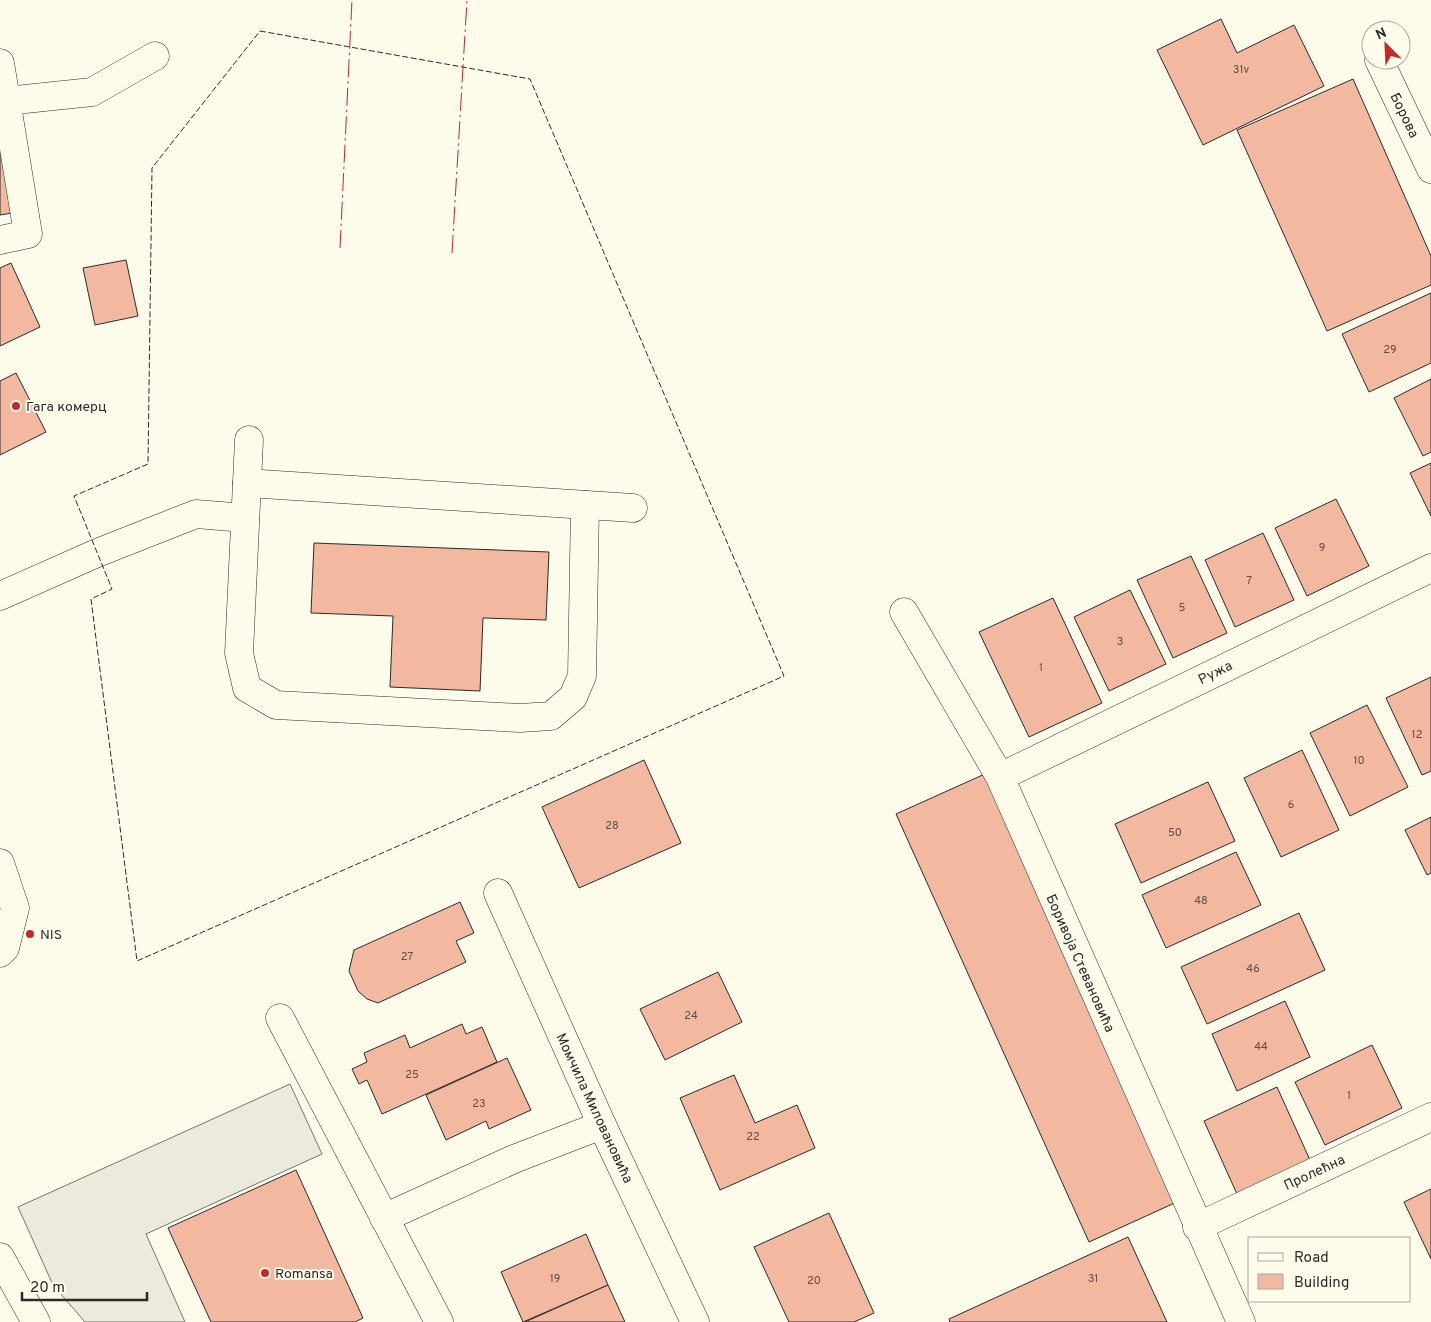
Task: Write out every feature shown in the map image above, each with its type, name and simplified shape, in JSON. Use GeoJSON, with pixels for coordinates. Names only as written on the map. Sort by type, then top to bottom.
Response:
{"type":"FeatureCollection","features":[{"type":"Feature","properties":{"kind":"street"},"geometry":{"type":"LineString","coordinates":[[6,100],[92,92],[155,56]]}},
{"type":"Feature","properties":{"kind":"street"},"geometry":{"type":"LineString","coordinates":[[0,62],[28,234],[0,240]]}},
{"type":"Feature","properties":{"kind":"street","name":"Борова"},"geometry":{"type":"LineString","coordinates":[[1384,70],[1431,169]]}},
{"type":"Feature","properties":{"kind":"street"},"geometry":{"type":"LineString","coordinates":[[249,440],[239,653],[247,688],[276,705],[520,718],[551,716],[573,697],[582,676],[585,505]]}},
{"type":"Feature","properties":{"kind":"street"},"geometry":{"type":"LineString","coordinates":[[247,483],[633,508]]}},
{"type":"Feature","properties":{"kind":"street"},"geometry":{"type":"LineString","coordinates":[[0,596],[97,553],[196,514],[245,518]]}},
{"type":"Feature","properties":{"kind":"street","name":"Ружа"},"geometry":{"type":"LineString","coordinates":[[1000,777],[1431,568]]}},
{"type":"Feature","properties":{"kind":"street","name":"Боривоја Стевановића"},"geometry":{"type":"LineString","coordinates":[[904,612],[1000,777],[1197,1227],[1241,1322]]}},
{"type":"Feature","properties":{"kind":"street"},"geometry":{"type":"LineString","coordinates":[[0,863],[16,908],[5,948],[0,953]]}},
{"type":"Feature","properties":{"kind":"street","name":"Момчила Миловановића"},"geometry":{"type":"LineString","coordinates":[[498,893],[602,1125],[695,1322]]}},
{"type":"Feature","properties":{"kind":"street"},"geometry":{"type":"LineString","coordinates":[[280,1018],[439,1322]]}},
{"type":"Feature","properties":{"kind":"street","name":"Пролећна"},"geometry":{"type":"LineString","coordinates":[[1197,1227],[1431,1117]]}},
{"type":"Feature","properties":{"kind":"street"},"geometry":{"type":"LineString","coordinates":[[384,1218],[514,1159],[602,1125]]}},
{"type":"Feature","properties":{"kind":"street"},"geometry":{"type":"LineString","coordinates":[[0,1257],[36,1322]]}},
{"type":"Feature","properties":{"kind":"shaded area"},"geometry":{"type":"Polygon","coordinates":[[[290,1084],[322,1154],[146,1234],[185,1322],[85,1322],[53,1285],[18,1207],[290,1084]]]}},
{"type":"Feature","properties":{"kind":"building"},"geometry":{"type":"Polygon","coordinates":[[[1221,19],[1237,53],[1294,25],[1324,86],[1203,145],[1157,50],[1221,19]]]}},
{"type":"Feature","properties":{"kind":"building"},"geometry":{"type":"Polygon","coordinates":[[[1353,79],[1431,256],[1431,285],[1327,331],[1237,130],[1353,79]]]}},
{"type":"Feature","properties":{"kind":"building"},"geometry":{"type":"Polygon","coordinates":[[[0,135],[12,213],[0,215],[0,135]]]}},
{"type":"Feature","properties":{"kind":"building"},"geometry":{"type":"Polygon","coordinates":[[[126,260],[138,316],[95,325],[83,268],[126,260]]]}},
{"type":"Feature","properties":{"kind":"building"},"geometry":{"type":"Polygon","coordinates":[[[11,263],[40,327],[0,346],[0,268],[11,263]]]}},
{"type":"Feature","properties":{"kind":"building"},"geometry":{"type":"Polygon","coordinates":[[[1431,293],[1431,363],[1369,392],[1342,334],[1431,293]]]}},
{"type":"Feature","properties":{"kind":"building","name":"Гага комерц"},"geometry":{"type":"Polygon","coordinates":[[[16,373],[46,432],[0,455],[0,381],[16,373]]]}},
{"type":"Feature","properties":{"kind":"building"},"geometry":{"type":"Polygon","coordinates":[[[1431,379],[1431,452],[1423,456],[1394,398],[1431,379]]]}},
{"type":"Feature","properties":{"kind":"building"},"geometry":{"type":"Polygon","coordinates":[[[1431,463],[1431,516],[1410,473],[1431,463]]]}},
{"type":"Feature","properties":{"kind":"building"},"geometry":{"type":"Polygon","coordinates":[[[1336,499],[1369,566],[1307,596],[1275,528],[1336,499]]]}},
{"type":"Feature","properties":{"kind":"building"},"geometry":{"type":"Polygon","coordinates":[[[1263,533],[1294,600],[1235,627],[1205,560],[1263,533]]]}},
{"type":"Feature","properties":{"kind":"building"},"geometry":{"type":"Polygon","coordinates":[[[314,543],[549,552],[546,620],[483,618],[480,691],[390,687],[393,616],[311,613],[314,543]]]}},
{"type":"Feature","properties":{"kind":"building"},"geometry":{"type":"Polygon","coordinates":[[[1191,556],[1227,633],[1173,658],[1137,580],[1191,556]]]}},
{"type":"Feature","properties":{"kind":"building"},"geometry":{"type":"Polygon","coordinates":[[[1130,590],[1166,664],[1109,691],[1074,617],[1130,590]]]}},
{"type":"Feature","properties":{"kind":"building"},"geometry":{"type":"Polygon","coordinates":[[[1053,598],[1102,703],[1029,737],[979,632],[1053,598]]]}},
{"type":"Feature","properties":{"kind":"building"},"geometry":{"type":"Polygon","coordinates":[[[1431,677],[1431,771],[1422,775],[1386,698],[1431,677]]]}},
{"type":"Feature","properties":{"kind":"building"},"geometry":{"type":"Polygon","coordinates":[[[1367,705],[1408,787],[1350,816],[1310,733],[1367,705]]]}},
{"type":"Feature","properties":{"kind":"building"},"geometry":{"type":"Polygon","coordinates":[[[1302,750],[1339,830],[1281,857],[1244,778],[1302,750]]]}},
{"type":"Feature","properties":{"kind":"building"},"geometry":{"type":"Polygon","coordinates":[[[644,760],[681,843],[579,888],[542,807],[644,760]]]}},
{"type":"Feature","properties":{"kind":"building"},"geometry":{"type":"Polygon","coordinates":[[[987,773],[1179,1201],[1089,1242],[896,814],[987,773]]]}},
{"type":"Feature","properties":{"kind":"building"},"geometry":{"type":"Polygon","coordinates":[[[1208,782],[1235,841],[1141,883],[1115,824],[1208,782]]]}},
{"type":"Feature","properties":{"kind":"building"},"geometry":{"type":"Polygon","coordinates":[[[1431,817],[1431,873],[1427,875],[1405,830],[1431,817]]]}},
{"type":"Feature","properties":{"kind":"building"},"geometry":{"type":"Polygon","coordinates":[[[1236,852],[1261,905],[1166,948],[1142,895],[1236,852]]]}},
{"type":"Feature","properties":{"kind":"building"},"geometry":{"type":"Polygon","coordinates":[[[460,902],[474,933],[456,941],[466,962],[378,1003],[367,999],[358,991],[349,971],[354,950],[460,902]]]}},
{"type":"Feature","properties":{"kind":"building"},"geometry":{"type":"Polygon","coordinates":[[[1299,913],[1325,970],[1207,1024],[1181,967],[1299,913]]]}},
{"type":"Feature","properties":{"kind":"building"},"geometry":{"type":"Polygon","coordinates":[[[718,972],[742,1022],[665,1060],[640,1009],[718,972]]]}},
{"type":"Feature","properties":{"kind":"building"},"geometry":{"type":"Polygon","coordinates":[[[1285,1001],[1310,1057],[1237,1091],[1212,1034],[1285,1001]]]}},
{"type":"Feature","properties":{"kind":"building"},"geometry":{"type":"Polygon","coordinates":[[[462,1024],[466,1034],[482,1027],[497,1062],[382,1114],[367,1080],[359,1084],[352,1069],[367,1062],[364,1053],[405,1035],[410,1048],[462,1024]]]}},
{"type":"Feature","properties":{"kind":"building"},"geometry":{"type":"Polygon","coordinates":[[[1372,1045],[1402,1108],[1325,1145],[1295,1082],[1372,1045]]]}},
{"type":"Feature","properties":{"kind":"building"},"geometry":{"type":"Polygon","coordinates":[[[507,1058],[531,1110],[489,1129],[486,1121],[446,1140],[426,1095],[507,1058]]]}},
{"type":"Feature","properties":{"kind":"building"},"geometry":{"type":"Polygon","coordinates":[[[734,1075],[755,1123],[797,1105],[815,1148],[720,1190],[680,1098],[734,1075]]]}},
{"type":"Feature","properties":{"kind":"building"},"geometry":{"type":"Polygon","coordinates":[[[1277,1087],[1310,1160],[1237,1194],[1204,1121],[1277,1087]]]}},
{"type":"Feature","properties":{"kind":"building","name":"Romansa"},"geometry":{"type":"Polygon","coordinates":[[[296,1170],[363,1318],[355,1322],[211,1322],[168,1228],[296,1170]]]}},
{"type":"Feature","properties":{"kind":"building"},"geometry":{"type":"Polygon","coordinates":[[[1431,1189],[1431,1259],[1404,1202],[1431,1189]]]}},
{"type":"Feature","properties":{"kind":"building"},"geometry":{"type":"Polygon","coordinates":[[[829,1213],[874,1313],[854,1322],[789,1322],[754,1247],[829,1213]]]}},
{"type":"Feature","properties":{"kind":"building"},"geometry":{"type":"Polygon","coordinates":[[[586,1234],[608,1285],[523,1322],[501,1272],[586,1234]]]}},
{"type":"Feature","properties":{"kind":"building"},"geometry":{"type":"Polygon","coordinates":[[[1128,1237],[1167,1322],[950,1322],[949,1319],[1128,1237]]]}},
{"type":"Feature","properties":{"kind":"building"},"geometry":{"type":"Polygon","coordinates":[[[608,1285],[625,1322],[525,1322],[608,1285]]]}},
{"type":"Feature","properties":{"kind":"fence"},"geometry":{"type":"LineString","coordinates":[[260,31],[530,79],[784,676],[137,961],[91,599],[112,589],[74,496],[148,464],[152,168],[260,31]]}},
{"type":"Feature","properties":{"kind":"power"},"geometry":{"type":"LineString","coordinates":[[340,248],[352,0]]}},
{"type":"Feature","properties":{"kind":"power"},"geometry":{"type":"LineString","coordinates":[[452,253],[467,0]]}},
{"type":"Feature","properties":{"kind":"place","name":"Гага комерц"},"geometry":{"type":"Point","coordinates":[16,406]}},
{"type":"Feature","properties":{"kind":"place","name":"NIS"},"geometry":{"type":"Point","coordinates":[30,934]}},
{"type":"Feature","properties":{"kind":"place","name":"Romansa"},"geometry":{"type":"Point","coordinates":[265,1273]}}]}
